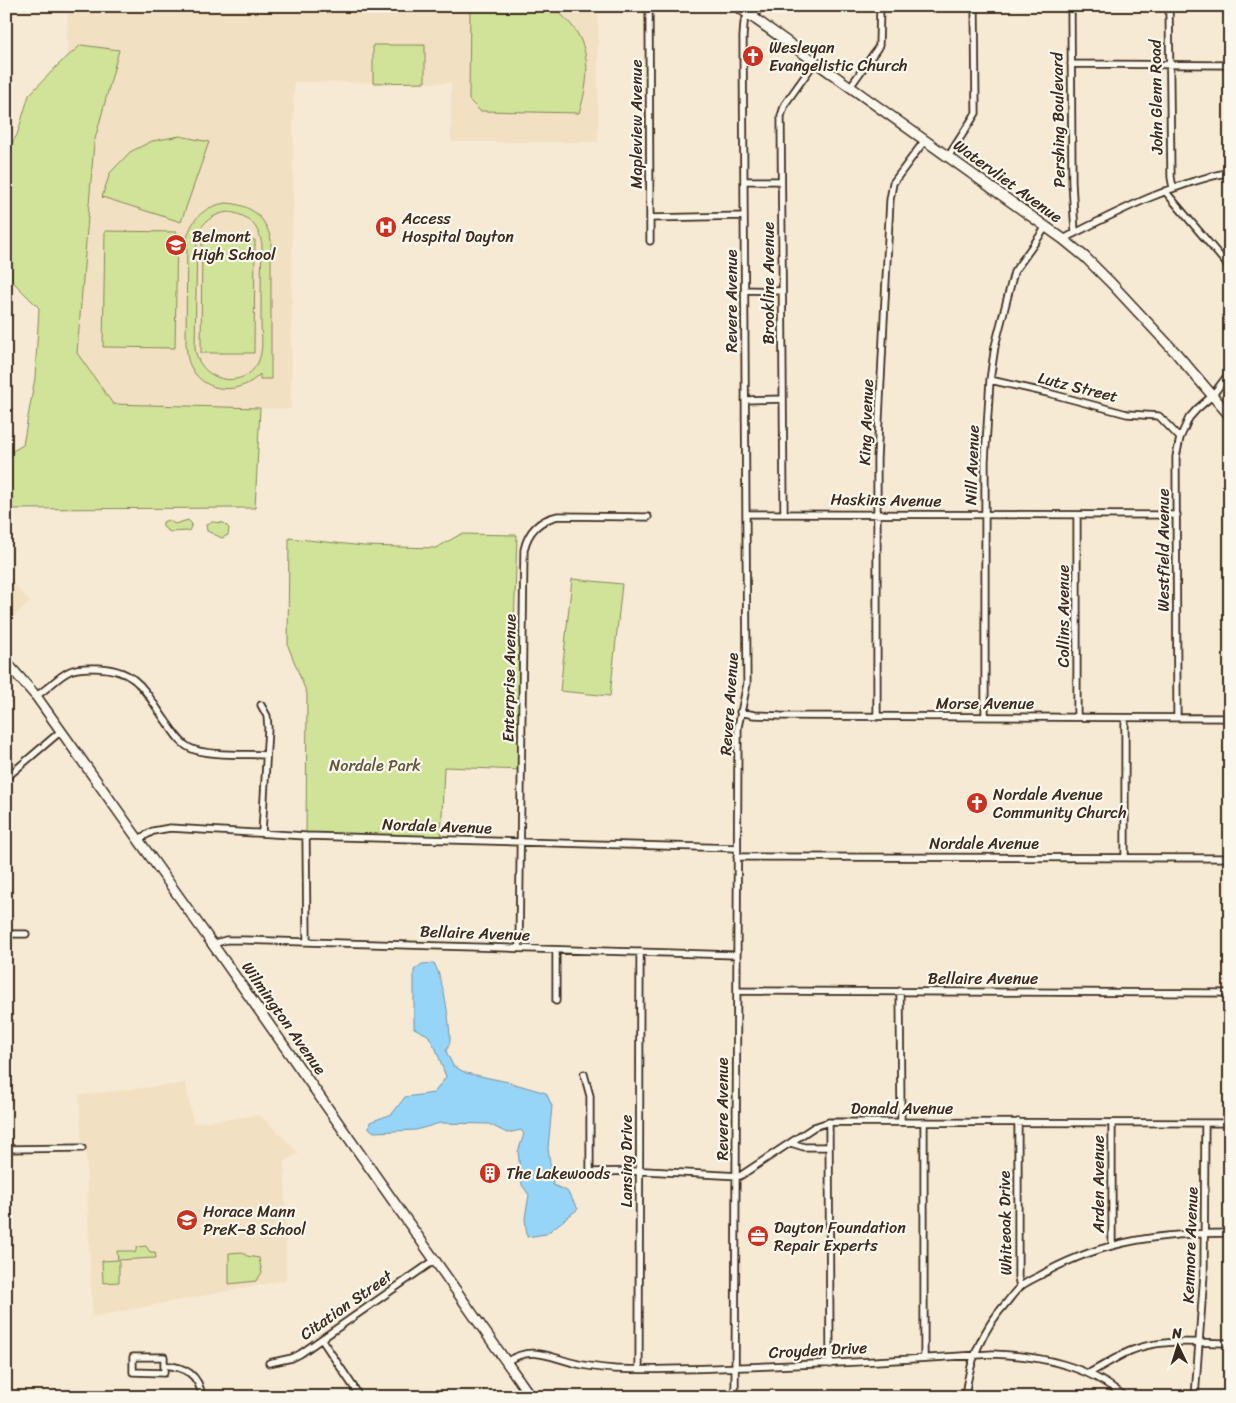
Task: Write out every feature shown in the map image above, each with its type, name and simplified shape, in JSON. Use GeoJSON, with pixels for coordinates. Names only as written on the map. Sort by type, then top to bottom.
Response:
{"type":"FeatureCollection","features":[{"type":"Feature","properties":{"kind":"main road","name":"Watervliet Avenue"},"geometry":{"type":"LineString","coordinates":[[737,6],[1063,239],[1085,257],[1176,353],[1230,416]]}},
{"type":"Feature","properties":{"kind":"main road","name":"Wilmington Avenue"},"geometry":{"type":"LineString","coordinates":[[6,662],[36,696],[139,839],[531,1397]]}},
{"type":"Feature","properties":{"kind":"street","name":"Mapleview Avenue"},"geometry":{"type":"LineString","coordinates":[[649,6],[650,241]]}},
{"type":"Feature","properties":{"kind":"street","name":"Revere Avenue"},"geometry":{"type":"LineString","coordinates":[[735,1397],[738,727],[747,684],[743,37],[744,23],[761,6]]}},
{"type":"Feature","properties":{"kind":"street"},"geometry":{"type":"LineString","coordinates":[[850,86],[879,46],[880,6]]}},
{"type":"Feature","properties":{"kind":"street"},"geometry":{"type":"LineString","coordinates":[[948,157],[976,113],[975,6]]}},
{"type":"Feature","properties":{"kind":"street","name":"Pershing Boulevard"},"geometry":{"type":"LineString","coordinates":[[1070,6],[1075,233]]}},
{"type":"Feature","properties":{"kind":"street","name":"John Glenn Road"},"geometry":{"type":"LineString","coordinates":[[1169,6],[1171,177],[1173,188]]}},
{"type":"Feature","properties":{"kind":"street","name":"Brookline Avenue"},"geometry":{"type":"LineString","coordinates":[[784,513],[781,181],[783,110],[816,62]]}},
{"type":"Feature","properties":{"kind":"street"},"geometry":{"type":"LineString","coordinates":[[1071,64],[1230,65]]}},
{"type":"Feature","properties":{"kind":"street","name":"King Avenue"},"geometry":{"type":"LineString","coordinates":[[877,716],[878,450],[891,189],[893,183],[925,140]]}},
{"type":"Feature","properties":{"kind":"street"},"geometry":{"type":"LineString","coordinates":[[1063,239],[1119,210],[1165,191],[1230,172]]}},
{"type":"Feature","properties":{"kind":"street"},"geometry":{"type":"LineString","coordinates":[[744,181],[781,181]]}},
{"type":"Feature","properties":{"kind":"street"},"geometry":{"type":"LineString","coordinates":[[1165,191],[1230,268]]}},
{"type":"Feature","properties":{"kind":"street"},"geometry":{"type":"LineString","coordinates":[[650,218],[744,216]]}},
{"type":"Feature","properties":{"kind":"street","name":"Nill Avenue"},"geometry":{"type":"LineString","coordinates":[[985,717],[985,461],[990,380],[995,346],[1012,275],[1046,227]]}},
{"type":"Feature","properties":{"kind":"street"},"geometry":{"type":"LineString","coordinates":[[745,290],[782,291]]}},
{"type":"Feature","properties":{"kind":"street","name":"Westfield Avenue"},"geometry":{"type":"LineString","coordinates":[[1177,718],[1176,457],[1184,427],[1197,409],[1212,396],[1230,372]]}},
{"type":"Feature","properties":{"kind":"street","name":"Lutz Street"},"geometry":{"type":"LineString","coordinates":[[990,380],[1127,414],[1159,416],[1180,438]]}},
{"type":"Feature","properties":{"kind":"street"},"geometry":{"type":"LineString","coordinates":[[745,400],[783,399]]}},
{"type":"Feature","properties":{"kind":"street","name":"Haskins Avenue"},"geometry":{"type":"LineString","coordinates":[[746,514],[1177,516]]}},
{"type":"Feature","properties":{"kind":"street","name":"Enterprise Avenue"},"geometry":{"type":"LineString","coordinates":[[519,948],[525,542],[533,529],[548,518],[558,516],[648,517]]}},
{"type":"Feature","properties":{"kind":"street","name":"Collins Avenue"},"geometry":{"type":"LineString","coordinates":[[1077,516],[1077,717]]}},
{"type":"Feature","properties":{"kind":"street"},"geometry":{"type":"LineString","coordinates":[[36,696],[62,676],[76,669],[104,668],[116,670],[126,673],[140,684],[180,740],[190,748],[213,752],[266,755]]}},
{"type":"Feature","properties":{"kind":"street"},"geometry":{"type":"LineString","coordinates":[[261,705],[267,716],[262,833]]}},
{"type":"Feature","properties":{"kind":"street","name":"Morse Avenue"},"geometry":{"type":"LineString","coordinates":[[740,712],[754,715],[780,716],[1230,718]]}},
{"type":"Feature","properties":{"kind":"street"},"geometry":{"type":"LineString","coordinates":[[1125,718],[1126,857]]}},
{"type":"Feature","properties":{"kind":"street"},"geometry":{"type":"LineString","coordinates":[[6,778],[61,731]]}},
{"type":"Feature","properties":{"kind":"street","name":"Nordale Avenue"},"geometry":{"type":"LineString","coordinates":[[139,839],[153,831],[170,828],[306,836],[737,848]]}},
{"type":"Feature","properties":{"kind":"street"},"geometry":{"type":"LineString","coordinates":[[306,836],[307,942]]}},
{"type":"Feature","properties":{"kind":"street","name":"Nordale Avenue"},"geometry":{"type":"LineString","coordinates":[[737,857],[1230,858]]}},
{"type":"Feature","properties":{"kind":"street"},"geometry":{"type":"LineString","coordinates":[[6,934],[26,934]]}},
{"type":"Feature","properties":{"kind":"street","name":"Bellaire Avenue"},"geometry":{"type":"LineString","coordinates":[[213,944],[226,940],[736,955]]}},
{"type":"Feature","properties":{"kind":"street"},"geometry":{"type":"LineString","coordinates":[[556,950],[556,1001]]}},
{"type":"Feature","properties":{"kind":"street","name":"Lansing Drive"},"geometry":{"type":"LineString","coordinates":[[639,1369],[640,952]]}},
{"type":"Feature","properties":{"kind":"street","name":"Bellaire Avenue"},"geometry":{"type":"LineString","coordinates":[[737,991],[1230,993]]}},
{"type":"Feature","properties":{"kind":"street"},"geometry":{"type":"LineString","coordinates":[[900,991],[901,1121]]}},
{"type":"Feature","properties":{"kind":"street","name":"Donald Avenue"},"geometry":{"type":"LineString","coordinates":[[584,1074],[590,1096],[590,1172],[740,1176],[814,1127],[829,1122],[1230,1123]]}},
{"type":"Feature","properties":{"kind":"street"},"geometry":{"type":"LineString","coordinates":[[829,1122],[830,1364]]}},
{"type":"Feature","properties":{"kind":"street","name":"Whiteoak Drive"},"geometry":{"type":"LineString","coordinates":[[965,1397],[973,1355],[992,1321],[1020,1287],[1018,1277],[1018,1122]]}},
{"type":"Feature","properties":{"kind":"street"},"geometry":{"type":"LineString","coordinates":[[924,1123],[924,1358]]}},
{"type":"Feature","properties":{"kind":"street","name":"Arden Avenue"},"geometry":{"type":"LineString","coordinates":[[1112,1123],[1112,1245]]}},
{"type":"Feature","properties":{"kind":"street","name":"Kenmore Avenue"},"geometry":{"type":"LineString","coordinates":[[1196,1397],[1204,1274],[1205,1123]]}},
{"type":"Feature","properties":{"kind":"street"},"geometry":{"type":"LineString","coordinates":[[791,1144],[804,1147],[829,1147]]}},
{"type":"Feature","properties":{"kind":"street"},"geometry":{"type":"LineString","coordinates":[[6,1149],[82,1148]]}},
{"type":"Feature","properties":{"kind":"street"},"geometry":{"type":"LineString","coordinates":[[1020,1287],[1063,1264],[1112,1245],[1155,1236],[1230,1233]]}},
{"type":"Feature","properties":{"kind":"street","name":"Citation Street"},"geometry":{"type":"LineString","coordinates":[[269,1362],[292,1358],[322,1340],[435,1260]]}},
{"type":"Feature","properties":{"kind":"street"},"geometry":{"type":"LineString","coordinates":[[322,1340],[355,1389],[358,1397]]}},
{"type":"Feature","properties":{"kind":"street"},"geometry":{"type":"LineString","coordinates":[[1089,1373],[1124,1354],[1144,1346],[1166,1343],[1230,1343]]}},
{"type":"Feature","properties":{"kind":"street","name":"Croyden Drive"},"geometry":{"type":"LineString","coordinates":[[506,1362],[516,1355],[532,1352],[579,1365],[639,1369],[735,1368],[993,1354],[1035,1357],[1061,1363],[1089,1373],[1113,1386],[1125,1397]]}},
{"type":"Feature","properties":{"kind":"street"},"geometry":{"type":"LineString","coordinates":[[133,1357],[164,1357],[164,1365],[164,1373],[133,1372],[133,1357]]}},
{"type":"Feature","properties":{"kind":"street"},"geometry":{"type":"LineString","coordinates":[[164,1365],[181,1367],[194,1375],[200,1386],[202,1397]]}},
{"type":"Feature","properties":{"kind":"shaded area","name":"Belmont High School"},"geometry":{"type":"Polygon","coordinates":[[[68,6],[598,6],[598,142],[451,142],[451,83],[294,82],[291,409],[113,404],[55,400],[68,6]]]}},
{"type":"Feature","properties":{"kind":"shaded area"},"geometry":{"type":"Polygon","coordinates":[[[6,575],[30,602],[6,623],[6,575]]]}},
{"type":"Feature","properties":{"kind":"shaded area","name":"Horace Mann PreK–8 School"},"geometry":{"type":"Polygon","coordinates":[[[186,1083],[193,1123],[260,1115],[299,1153],[285,1161],[286,1280],[92,1317],[86,1154],[82,1148],[79,1095],[186,1083]]]}},
{"type":"Feature","properties":{"kind":"green space"},"geometry":{"type":"Polygon","coordinates":[[[470,6],[550,6],[564,17],[574,28],[581,40],[585,54],[587,67],[586,82],[579,113],[480,111],[469,100],[470,6]]]}},
{"type":"Feature","properties":{"kind":"green space"},"geometry":{"type":"Polygon","coordinates":[[[81,45],[119,50],[94,143],[77,353],[113,404],[260,408],[255,508],[6,509],[6,455],[23,445],[35,378],[39,308],[11,280],[6,279],[6,152],[17,135],[29,95],[59,64],[81,45]]]}},
{"type":"Feature","properties":{"kind":"green space"},"geometry":{"type":"Polygon","coordinates":[[[373,45],[425,45],[425,82],[373,83],[373,45]]]}},
{"type":"Feature","properties":{"kind":"green space"},"geometry":{"type":"Polygon","coordinates":[[[180,136],[209,142],[181,222],[102,197],[110,173],[130,152],[152,141],[180,136]]]}},
{"type":"Feature","properties":{"kind":"green space"},"geometry":{"type":"Polygon","coordinates":[[[234,204],[249,209],[261,218],[271,240],[271,379],[260,379],[260,374],[243,386],[233,388],[214,387],[197,376],[189,362],[186,344],[187,238],[192,225],[200,214],[218,205],[234,204]],[[228,212],[213,217],[205,223],[197,236],[195,348],[199,361],[206,371],[216,377],[227,379],[238,378],[248,374],[256,365],[262,345],[262,245],[255,226],[246,218],[228,212]]]}},
{"type":"Feature","properties":{"kind":"green space"},"geometry":{"type":"Polygon","coordinates":[[[105,231],[177,232],[175,348],[103,347],[105,231]]]}},
{"type":"Feature","properties":{"kind":"green space"},"geometry":{"type":"Polygon","coordinates":[[[202,239],[255,240],[254,353],[201,353],[202,239]]]}},
{"type":"Feature","properties":{"kind":"green space"},"geometry":{"type":"Polygon","coordinates":[[[168,520],[175,524],[188,520],[192,524],[189,531],[170,532],[163,527],[163,522],[168,520]]]}},
{"type":"Feature","properties":{"kind":"green space"},"geometry":{"type":"Polygon","coordinates":[[[212,522],[224,523],[229,528],[228,535],[222,538],[207,531],[206,524],[212,522]]]}},
{"type":"Feature","properties":{"kind":"green space","name":"Nordale Park"},"geometry":{"type":"Polygon","coordinates":[[[461,534],[517,535],[514,629],[523,630],[522,770],[444,767],[441,840],[306,836],[307,694],[288,646],[289,538],[364,546],[436,548],[461,534]]]}},
{"type":"Feature","properties":{"kind":"green space"},"geometry":{"type":"Polygon","coordinates":[[[572,579],[622,584],[610,696],[560,691],[572,579]]]}},
{"type":"Feature","properties":{"kind":"green space"},"geometry":{"type":"Polygon","coordinates":[[[146,1246],[150,1252],[155,1252],[156,1258],[119,1260],[119,1282],[103,1283],[102,1261],[118,1260],[117,1251],[135,1253],[137,1247],[146,1246]]]}},
{"type":"Feature","properties":{"kind":"green space"},"geometry":{"type":"Polygon","coordinates":[[[242,1252],[247,1256],[259,1258],[262,1273],[256,1281],[229,1284],[229,1253],[242,1252]]]}},
{"type":"Feature","properties":{"kind":"water"},"geometry":{"type":"Polygon","coordinates":[[[434,963],[440,979],[449,1022],[450,1040],[446,1051],[453,1066],[466,1073],[546,1093],[552,1106],[548,1148],[553,1185],[567,1191],[578,1209],[546,1234],[527,1237],[525,1218],[529,1195],[522,1185],[518,1152],[524,1134],[521,1130],[507,1133],[489,1124],[440,1123],[416,1130],[374,1132],[369,1128],[370,1122],[392,1114],[405,1097],[434,1093],[446,1077],[436,1049],[428,1035],[414,1028],[414,970],[422,964],[434,963]]]}},
{"type":"Feature","properties":{"kind":"place","name":"Wesleyan Evangelistic Church"},"geometry":{"type":"Point","coordinates":[753,56]}},
{"type":"Feature","properties":{"kind":"place","name":"Access Hospital Dayton"},"geometry":{"type":"Point","coordinates":[386,227]}},
{"type":"Feature","properties":{"kind":"place","name":"Belmont High School"},"geometry":{"type":"Point","coordinates":[176,245]}},
{"type":"Feature","properties":{"kind":"place","name":"Nordale Avenue Community Church"},"geometry":{"type":"Point","coordinates":[977,803]}},
{"type":"Feature","properties":{"kind":"place","name":"The Lakewoods"},"geometry":{"type":"Point","coordinates":[490,1173]}},
{"type":"Feature","properties":{"kind":"place","name":"Horace Mann PreK–8 School"},"geometry":{"type":"Point","coordinates":[187,1220]}},
{"type":"Feature","properties":{"kind":"place","name":"Dayton Foundation Repair Experts"},"geometry":{"type":"Point","coordinates":[758,1236]}}]}
